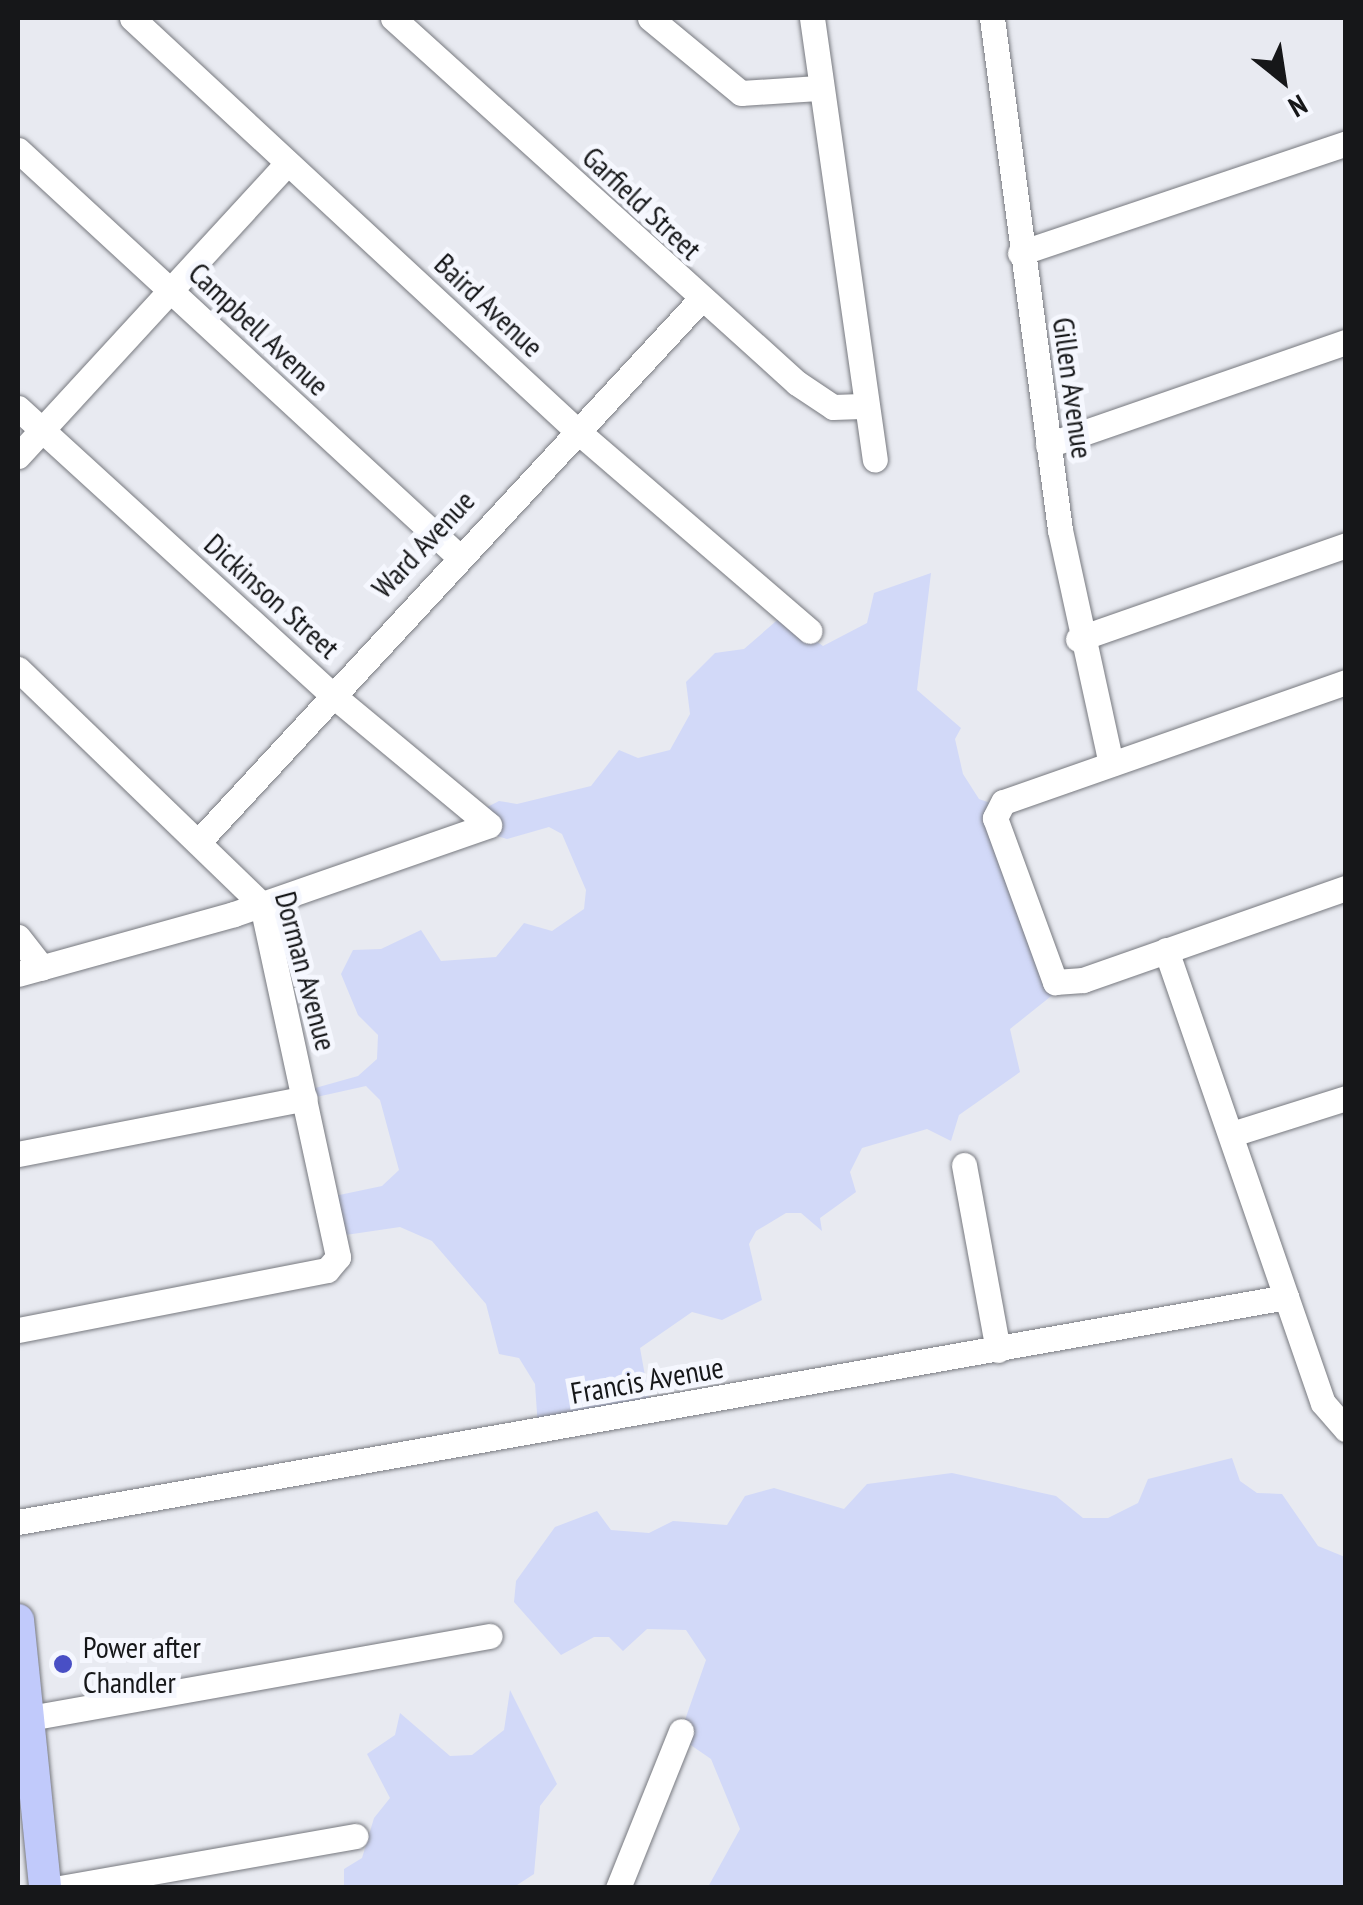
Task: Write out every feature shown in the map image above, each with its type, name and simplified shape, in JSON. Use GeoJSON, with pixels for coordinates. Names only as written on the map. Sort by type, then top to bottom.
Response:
{"type":"FeatureCollection","features":[{"type":"Feature","properties":{"kind":"main road"},"geometry":{"type":"LineString","coordinates":[[18,1620],[23,1719],[46,1888]]}},
{"type":"Feature","properties":{"kind":"street","name":"Baird Avenue"},"geometry":{"type":"LineString","coordinates":[[132,18],[576,430],[810,631]]}},
{"type":"Feature","properties":{"kind":"street","name":"Garfield Street"},"geometry":{"type":"LineString","coordinates":[[393,18],[700,300],[819,400],[845,410],[862,406]]}},
{"type":"Feature","properties":{"kind":"street"},"geometry":{"type":"LineString","coordinates":[[650,18],[741,93],[818,88]]}},
{"type":"Feature","properties":{"kind":"street"},"geometry":{"type":"LineString","coordinates":[[812,18],[862,406],[874,460]]}},
{"type":"Feature","properties":{"kind":"street","name":"Gillen Avenue"},"geometry":{"type":"LineString","coordinates":[[992,18],[1020,253],[1078,638],[1111,764]]}},
{"type":"Feature","properties":{"kind":"street"},"geometry":{"type":"LineString","coordinates":[[1020,253],[1346,143]]}},
{"type":"Feature","properties":{"kind":"street","name":"Campbell Avenue"},"geometry":{"type":"LineString","coordinates":[[18,150],[457,555]]}},
{"type":"Feature","properties":{"kind":"street"},"geometry":{"type":"LineString","coordinates":[[18,456],[288,163]]}},
{"type":"Feature","properties":{"kind":"street","name":"Ward Avenue"},"geometry":{"type":"LineString","coordinates":[[201,839],[329,692],[700,300]]}},
{"type":"Feature","properties":{"kind":"street"},"geometry":{"type":"LineString","coordinates":[[1048,445],[1346,342]]}},
{"type":"Feature","properties":{"kind":"street","name":"Dickinson Street"},"geometry":{"type":"LineString","coordinates":[[18,408],[329,692],[489,824],[262,904]]}},
{"type":"Feature","properties":{"kind":"street"},"geometry":{"type":"LineString","coordinates":[[1078,638],[1346,544]]}},
{"type":"Feature","properties":{"kind":"street","name":"Dorman Avenue"},"geometry":{"type":"LineString","coordinates":[[18,669],[201,839],[262,904],[336,1266],[18,1330]]}},
{"type":"Feature","properties":{"kind":"street"},"geometry":{"type":"LineString","coordinates":[[1346,682],[1111,764],[997,810],[1055,982],[1166,950],[1346,888]]}},
{"type":"Feature","properties":{"kind":"street"},"geometry":{"type":"LineString","coordinates":[[18,938],[30,971],[262,904]]}},
{"type":"Feature","properties":{"kind":"street"},"geometry":{"type":"LineString","coordinates":[[1166,950],[1323,1404],[1346,1429]]}},
{"type":"Feature","properties":{"kind":"street"},"geometry":{"type":"LineString","coordinates":[[18,1154],[304,1098]]}},
{"type":"Feature","properties":{"kind":"street"},"geometry":{"type":"LineString","coordinates":[[1232,1134],[1346,1098]]}},
{"type":"Feature","properties":{"kind":"street"},"geometry":{"type":"LineString","coordinates":[[964,1166],[998,1350]]}},
{"type":"Feature","properties":{"kind":"street","name":"Francis Avenue"},"geometry":{"type":"LineString","coordinates":[[18,1522],[1286,1298]]}},
{"type":"Feature","properties":{"kind":"street"},"geometry":{"type":"LineString","coordinates":[[23,1719],[490,1636]]}},
{"type":"Feature","properties":{"kind":"street"},"geometry":{"type":"LineString","coordinates":[[618,1888],[681,1731]]}},
{"type":"Feature","properties":{"kind":"street"},"geometry":{"type":"LineString","coordinates":[[61,1888],[356,1836]]}},
{"type":"Feature","properties":{"kind":"shaded area"},"geometry":{"type":"Polygon","coordinates":[[[931,573],[917,690],[961,728],[955,739],[963,774],[979,799],[996,805],[1055,993],[1010,1029],[1020,1072],[959,1115],[951,1141],[927,1129],[862,1148],[850,1172],[856,1192],[820,1218],[822,1231],[801,1213],[786,1213],[756,1231],[749,1244],[762,1300],[722,1320],[692,1312],[640,1348],[651,1409],[538,1428],[535,1384],[519,1358],[499,1354],[486,1304],[432,1241],[400,1227],[332,1237],[325,1198],[382,1186],[399,1170],[380,1100],[366,1086],[303,1100],[301,1092],[358,1076],[377,1059],[378,1035],[358,1015],[341,974],[353,950],[381,949],[421,930],[441,961],[496,957],[524,923],[552,931],[584,909],[586,890],[562,834],[549,827],[507,839],[471,828],[466,818],[499,801],[517,804],[591,786],[619,750],[638,758],[670,750],[690,714],[686,682],[715,653],[744,649],[782,616],[823,646],[867,623],[874,593],[931,573]]]}},
{"type":"Feature","properties":{"kind":"shaded area"},"geometry":{"type":"Polygon","coordinates":[[[1232,1458],[1240,1481],[1257,1493],[1282,1494],[1318,1546],[1345,1557],[1345,1887],[708,1887],[740,1829],[711,1759],[679,1737],[706,1660],[686,1630],[647,1629],[623,1651],[609,1637],[594,1637],[561,1655],[514,1602],[516,1581],[555,1527],[597,1511],[611,1530],[649,1533],[673,1521],[727,1525],[745,1496],[774,1488],[844,1509],[867,1484],[952,1473],[1056,1496],[1083,1518],[1108,1518],[1138,1503],[1148,1479],[1232,1458]]]}},
{"type":"Feature","properties":{"kind":"shaded area"},"geometry":{"type":"Polygon","coordinates":[[[510,1690],[557,1784],[540,1806],[534,1874],[514,1887],[344,1888],[344,1869],[362,1858],[374,1818],[390,1798],[367,1754],[395,1735],[400,1713],[450,1756],[472,1755],[504,1730],[510,1690]]]}},
{"type":"Feature","properties":{"kind":"place","name":"Power after Chandler"},"geometry":{"type":"Point","coordinates":[63,1664]}}]}
